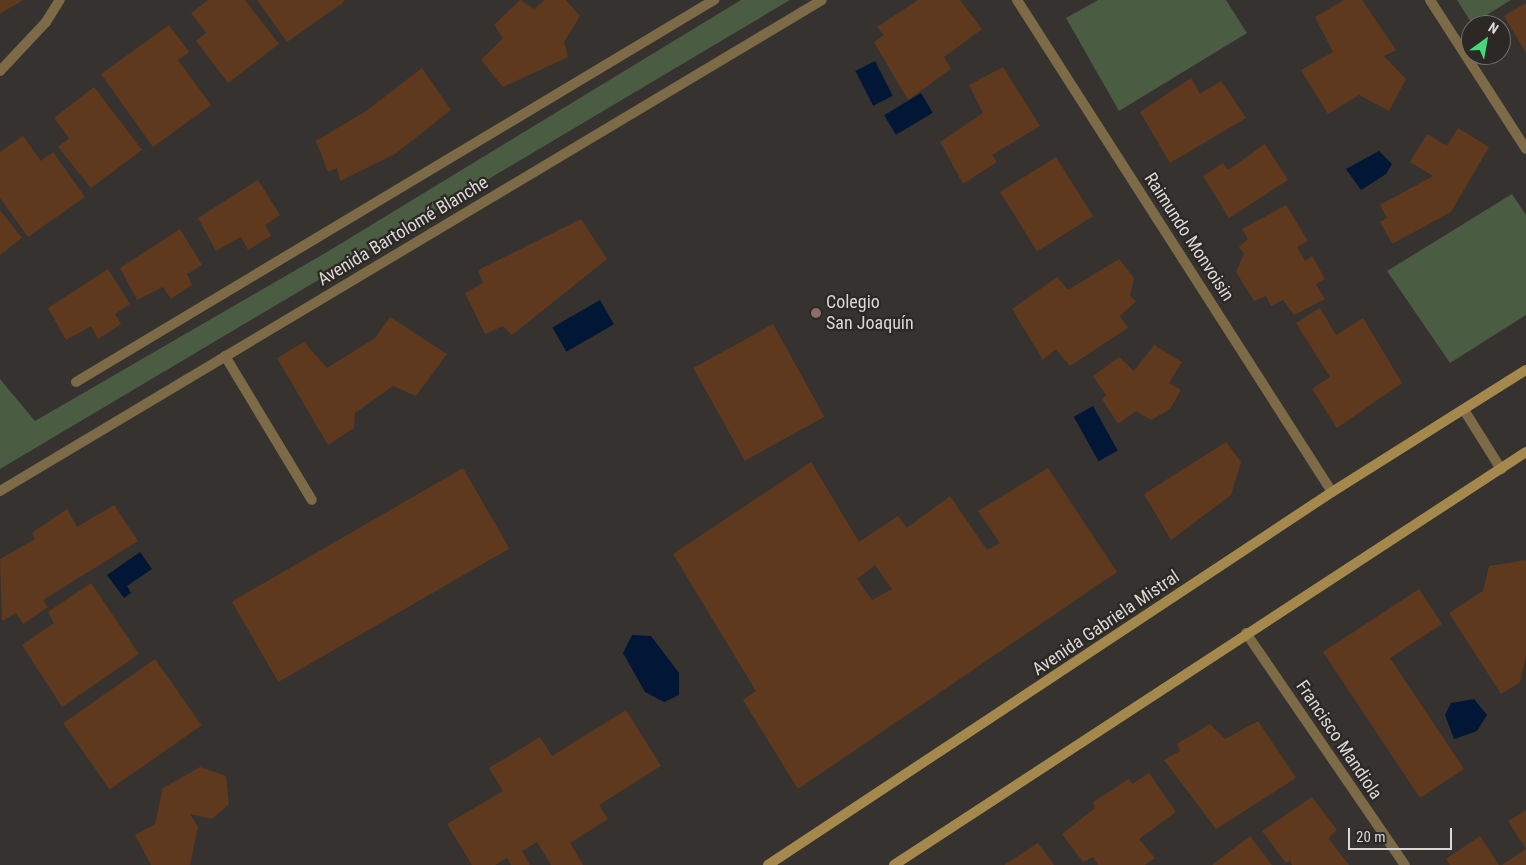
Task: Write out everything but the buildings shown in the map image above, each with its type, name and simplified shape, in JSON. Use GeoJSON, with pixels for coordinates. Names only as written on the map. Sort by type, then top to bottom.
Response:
{"type":"FeatureCollection","features":[{"type":"Feature","properties":{"kind":"main road","name":"Avenida Gabriela Mistral"},"geometry":{"type":"LineString","coordinates":[[768,865],[1332,492],[1526,370]]}},
{"type":"Feature","properties":{"kind":"main road"},"geometry":{"type":"LineString","coordinates":[[897,864],[1246,633],[1526,452]]}},
{"type":"Feature","properties":{"kind":"street"},"geometry":{"type":"LineString","coordinates":[[0,70],[46,22],[60,0]]}},
{"type":"Feature","properties":{"kind":"street"},"geometry":{"type":"LineString","coordinates":[[76,382],[714,0]]}},
{"type":"Feature","properties":{"kind":"street","name":"Avenida Bartolomé Blanche"},"geometry":{"type":"LineString","coordinates":[[0,491],[822,0]]}},
{"type":"Feature","properties":{"kind":"street","name":"Raimundo Monvoisin"},"geometry":{"type":"LineString","coordinates":[[1017,0],[1332,492]]}},
{"type":"Feature","properties":{"kind":"street"},"geometry":{"type":"LineString","coordinates":[[1430,0],[1526,149]]}},
{"type":"Feature","properties":{"kind":"street"},"geometry":{"type":"LineString","coordinates":[[226,356],[312,500]]}},
{"type":"Feature","properties":{"kind":"street"},"geometry":{"type":"LineString","coordinates":[[1464,410],[1501,468]]}},
{"type":"Feature","properties":{"kind":"street","name":"Francisco Mandiola"},"geometry":{"type":"LineString","coordinates":[[1246,633],[1405,865]]}},
{"type":"Feature","properties":{"kind":"green space"},"geometry":{"type":"Polygon","coordinates":[[[741,0],[790,0],[0,469],[0,379],[35,421],[327,252],[741,0]]]}},
{"type":"Feature","properties":{"kind":"green space"},"geometry":{"type":"Polygon","coordinates":[[[1098,0],[1226,0],[1247,33],[1119,111],[1066,18],[1098,0]]]}},
{"type":"Feature","properties":{"kind":"green space"},"geometry":{"type":"Polygon","coordinates":[[[1457,0],[1511,0],[1487,15],[1466,15],[1457,0]]]}},
{"type":"Feature","properties":{"kind":"green space"},"geometry":{"type":"Polygon","coordinates":[[[1512,194],[1526,215],[1526,315],[1450,363],[1387,271],[1512,194]]]}},
{"type":"Feature","properties":{"kind":"water"},"geometry":{"type":"Polygon","coordinates":[[[875,61],[893,96],[873,106],[855,71],[875,61]]]}},
{"type":"Feature","properties":{"kind":"water"},"geometry":{"type":"Polygon","coordinates":[[[921,93],[933,113],[896,135],[884,115],[921,93]]]}},
{"type":"Feature","properties":{"kind":"water"},"geometry":{"type":"Polygon","coordinates":[[[1379,151],[1392,164],[1386,174],[1361,190],[1346,169],[1379,151]]]}},
{"type":"Feature","properties":{"kind":"water"},"geometry":{"type":"Polygon","coordinates":[[[600,300],[614,324],[566,352],[552,328],[600,300]]]}},
{"type":"Feature","properties":{"kind":"water"},"geometry":{"type":"Polygon","coordinates":[[[1093,406],[1118,451],[1098,461],[1074,417],[1093,406]]]}},
{"type":"Feature","properties":{"kind":"water"},"geometry":{"type":"Polygon","coordinates":[[[140,552],[152,569],[127,586],[131,593],[124,598],[107,575],[140,552]]]}},
{"type":"Feature","properties":{"kind":"water"},"geometry":{"type":"Polygon","coordinates":[[[632,635],[651,636],[679,673],[679,695],[664,702],[645,692],[623,653],[632,635]]]}},
{"type":"Feature","properties":{"kind":"water"},"geometry":{"type":"Polygon","coordinates":[[[1474,699],[1487,715],[1477,731],[1454,739],[1445,715],[1451,703],[1474,699]]]}},
{"type":"Feature","properties":{"kind":"place","name":"Colegio San Joaquín"},"geometry":{"type":"Point","coordinates":[816,313]}}]}
